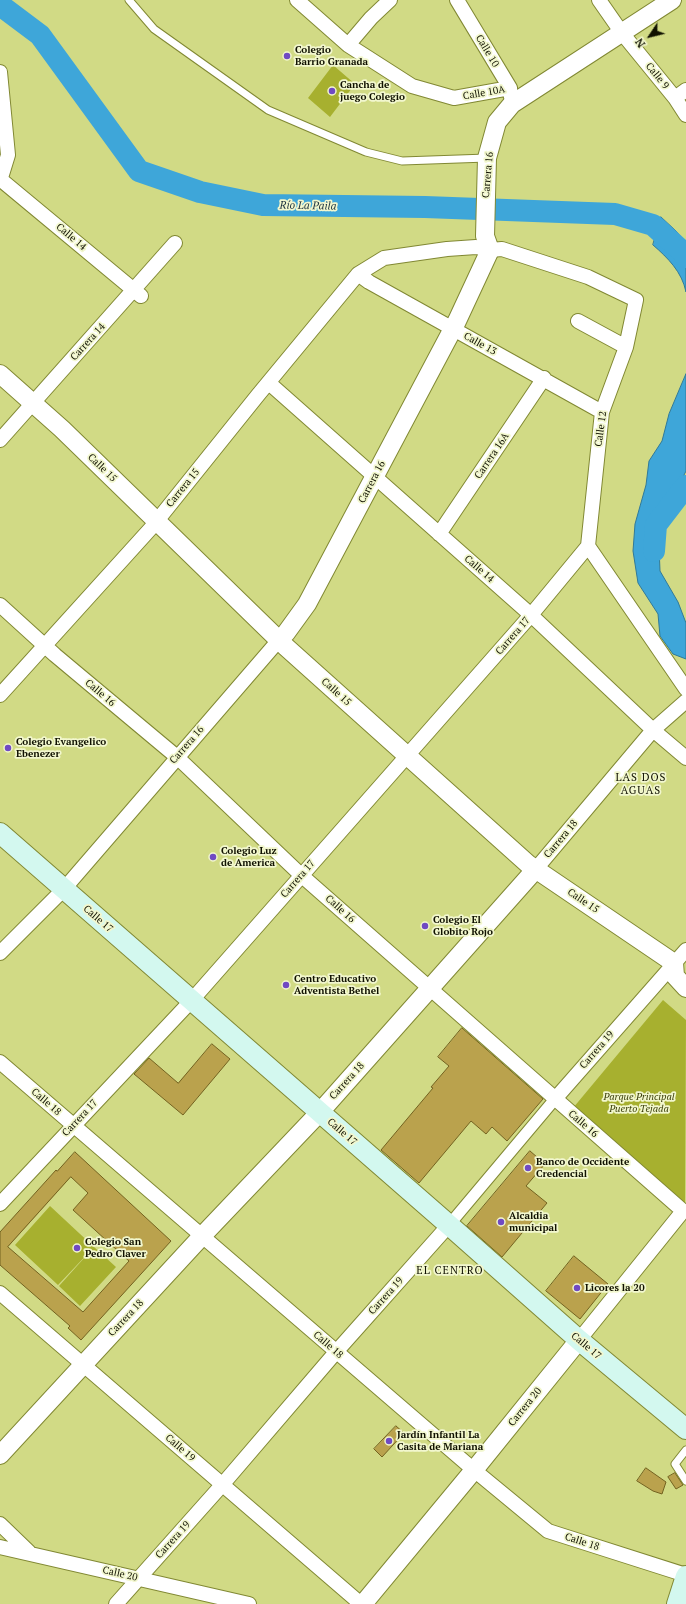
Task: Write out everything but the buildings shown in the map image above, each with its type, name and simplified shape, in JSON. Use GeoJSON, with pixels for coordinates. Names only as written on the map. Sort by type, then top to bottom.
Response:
{"type":"FeatureCollection","features":[{"type":"Feature","properties":{"kind":"main road","name":"Calle 17"},"geometry":{"type":"LineString","coordinates":[[0,834],[192,1000],[579,1340],[686,1429]]}},
{"type":"Feature","properties":{"kind":"main road"},"geometry":{"type":"LineString","coordinates":[[677,1604],[686,1576]]}},
{"type":"Feature","properties":{"kind":"street","name":"Calle 10A"},"geometry":{"type":"LineString","coordinates":[[297,0],[348,45],[412,86],[454,98],[511,96]]}},
{"type":"Feature","properties":{"kind":"street"},"geometry":{"type":"LineString","coordinates":[[348,45],[371,18],[390,0]]}},
{"type":"Feature","properties":{"kind":"street","name":"Calle 9"},"geometry":{"type":"LineString","coordinates":[[599,0],[622,33],[680,94],[686,115]]}},
{"type":"Feature","properties":{"kind":"street","name":"Carrera 16"},"geometry":{"type":"LineString","coordinates":[[0,953],[64,889],[278,640],[286,633],[307,604],[457,321],[487,243],[487,163],[497,122],[511,96],[622,33],[672,0]]}},
{"type":"Feature","properties":{"kind":"street","name":"Calle 10"},"geometry":{"type":"LineString","coordinates":[[459,1],[511,96]]}},
{"type":"Feature","properties":{"kind":"street"},"geometry":{"type":"LineString","coordinates":[[0,72],[8,156],[0,180]]}},
{"type":"Feature","properties":{"kind":"street","name":"Calle 14"},"geometry":{"type":"LineString","coordinates":[[0,180],[138,293]]}},
{"type":"Feature","properties":{"kind":"street","name":"Carrera 14"},"geometry":{"type":"LineString","coordinates":[[0,440],[32,403],[138,293],[175,243]]}},
{"type":"Feature","properties":{"kind":"street","name":"Carrera 15"},"geometry":{"type":"LineString","coordinates":[[0,695],[156,521],[358,274],[384,258],[447,249],[476,247],[487,243]]}},
{"type":"Feature","properties":{"kind":"street","name":"Calle 12"},"geometry":{"type":"LineString","coordinates":[[487,243],[588,277],[636,300],[626,347],[602,412],[588,546]]}},
{"type":"Feature","properties":{"kind":"street","name":"Calle 13"},"geometry":{"type":"LineString","coordinates":[[358,274],[369,282],[452,329],[544,378],[602,412]]}},
{"type":"Feature","properties":{"kind":"street"},"geometry":{"type":"LineString","coordinates":[[578,320],[626,347]]}},
{"type":"Feature","properties":{"kind":"street","name":"Calle 15"},"geometry":{"type":"LineString","coordinates":[[0,374],[62,429],[278,640],[535,870],[674,963]]}},
{"type":"Feature","properties":{"kind":"street","name":"Carrera 16A"},"geometry":{"type":"LineString","coordinates":[[439,534],[544,378]]}},
{"type":"Feature","properties":{"kind":"street","name":"Calle 14"},"geometry":{"type":"LineString","coordinates":[[269,383],[531,615],[653,730],[686,758]]}},
{"type":"Feature","properties":{"kind":"street"},"geometry":{"type":"LineString","coordinates":[[588,546],[686,689]]}},
{"type":"Feature","properties":{"kind":"street","name":"Carrera 17"},"geometry":{"type":"LineString","coordinates":[[0,1204],[192,1000],[531,615],[588,546]]}},
{"type":"Feature","properties":{"kind":"street","name":"Calle 16"},"geometry":{"type":"LineString","coordinates":[[0,605],[44,646],[177,757],[301,875],[555,1099],[685,1210]]}},
{"type":"Feature","properties":{"kind":"street","name":"Carrera 18"},"geometry":{"type":"LineString","coordinates":[[0,1455],[202,1236],[320,1112],[535,870],[653,730],[686,701]]}},
{"type":"Feature","properties":{"kind":"street","name":"Carrera 19"},"geometry":{"type":"LineString","coordinates":[[116,1604],[449,1225],[555,1099],[686,950]]}},
{"type":"Feature","properties":{"kind":"street"},"geometry":{"type":"LineString","coordinates":[[674,963],[675,976],[686,988]]}},
{"type":"Feature","properties":{"kind":"street","name":"Calle 18"},"geometry":{"type":"LineString","coordinates":[[0,1062],[336,1352],[548,1531],[686,1576]]}},
{"type":"Feature","properties":{"kind":"street","name":"Carrera 20"},"geometry":{"type":"LineString","coordinates":[[362,1604],[474,1470],[685,1210]]}},
{"type":"Feature","properties":{"kind":"street","name":"Calle 19"},"geometry":{"type":"LineString","coordinates":[[0,1293],[362,1604]]}},
{"type":"Feature","properties":{"kind":"street"},"geometry":{"type":"LineString","coordinates":[[0,1524],[29,1552]]}},
{"type":"Feature","properties":{"kind":"street","name":"Calle 20"},"geometry":{"type":"LineString","coordinates":[[0,1547],[29,1552],[138,1579],[250,1604]]}},
{"type":"Feature","properties":{"kind":"lane"},"geometry":{"type":"LineString","coordinates":[[129,0],[154,29],[268,110],[366,152],[402,161],[487,163]]}},
{"type":"Feature","properties":{"kind":"lane"},"geometry":{"type":"LineString","coordinates":[[686,1450],[675,1464],[686,1481]]}},
{"type":"Feature","properties":{"kind":"green space","name":"Cancha de juego Colegio"},"geometry":{"type":"Polygon","coordinates":[[[333,65],[355,84],[330,117],[308,98],[333,65]]]}},
{"type":"Feature","properties":{"kind":"green space","name":"Parque Principal Puerto Tejada"},"geometry":{"type":"Polygon","coordinates":[[[663,1000],[686,1020],[685,1204],[573,1108],[663,1000]]]}},
{"type":"Feature","properties":{"kind":"green space"},"geometry":{"type":"Polygon","coordinates":[[[50,1206],[94,1247],[58,1285],[15,1245],[50,1206]]]}},
{"type":"Feature","properties":{"kind":"green space"},"geometry":{"type":"Polygon","coordinates":[[[94,1247],[116,1267],[80,1306],[59,1286],[94,1247]]]}},
{"type":"Feature","properties":{"kind":"water"},"geometry":{"type":"Polygon","coordinates":[[[661,217],[686,243],[686,292],[681,278],[674,266],[653,245],[661,217]]]}},
{"type":"Feature","properties":{"kind":"water"},"geometry":{"type":"Polygon","coordinates":[[[686,374],[686,471],[679,485],[666,501],[658,521],[660,571],[678,602],[686,623],[686,659],[673,654],[660,636],[658,614],[638,583],[633,551],[635,524],[646,485],[649,461],[662,441],[669,414],[686,374]]]}},
{"type":"Feature","properties":{"kind":"waterway","name":"Río La Paila"},"geometry":{"type":"LineString","coordinates":[[0,5],[40,35],[139,171],[200,192],[263,205],[425,207],[615,214],[653,225],[684,253],[686,257]]}},
{"type":"Feature","properties":{"kind":"waterway","name":"Río La Paila"},"geometry":{"type":"LineString","coordinates":[[654,551],[656,525],[686,486]]}},
{"type":"Feature","properties":{"kind":"place","name":"Colegio Barrio Granada"},"geometry":{"type":"Point","coordinates":[287,56]}},
{"type":"Feature","properties":{"kind":"place","name":"Cancha de juego Colegio"},"geometry":{"type":"Point","coordinates":[332,91]}},
{"type":"Feature","properties":{"kind":"place","name":"Colegio Evangelico Ebenezer"},"geometry":{"type":"Point","coordinates":[8,748]}},
{"type":"Feature","properties":{"kind":"place","name":"Colegio Luz de America"},"geometry":{"type":"Point","coordinates":[213,857]}},
{"type":"Feature","properties":{"kind":"place","name":"Colegio El Globito Rojo"},"geometry":{"type":"Point","coordinates":[425,926]}},
{"type":"Feature","properties":{"kind":"place","name":"Centro Educativo Adventista Bethel"},"geometry":{"type":"Point","coordinates":[286,985]}},
{"type":"Feature","properties":{"kind":"place","name":"Banco de Occidente Credencial"},"geometry":{"type":"Point","coordinates":[528,1168]}},
{"type":"Feature","properties":{"kind":"place","name":"Alcaldia municipal"},"geometry":{"type":"Point","coordinates":[501,1222]}},
{"type":"Feature","properties":{"kind":"place","name":"Colegio San Pedro Claver"},"geometry":{"type":"Point","coordinates":[77,1248]}},
{"type":"Feature","properties":{"kind":"place","name":"Licores la 20"},"geometry":{"type":"Point","coordinates":[577,1288]}},
{"type":"Feature","properties":{"kind":"place","name":"Jardín Infantil La Casita de Mariana"},"geometry":{"type":"Point","coordinates":[389,1441]}},
{"type":"Feature","properties":{"kind":"district","name":"LAS DOS AGUAS"},"geometry":{"type":"Point","coordinates":[641,784]}},
{"type":"Feature","properties":{"kind":"district","name":"EL CENTRO"},"geometry":{"type":"Point","coordinates":[450,1271]}}]}
